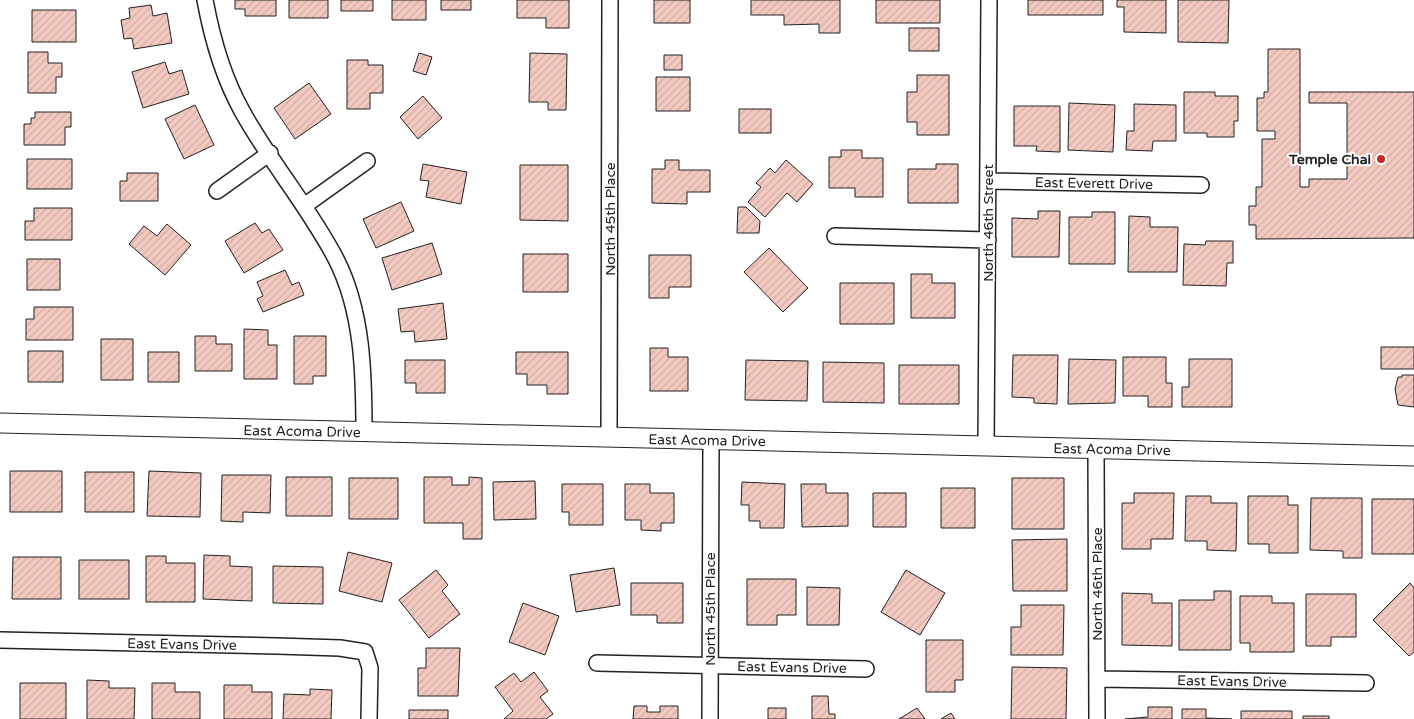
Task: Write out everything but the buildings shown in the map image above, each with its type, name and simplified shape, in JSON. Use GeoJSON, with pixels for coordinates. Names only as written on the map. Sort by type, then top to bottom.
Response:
{"type":"FeatureCollection","features":[{"type":"Feature","properties":{"kind":"street"},"geometry":{"type":"LineString","coordinates":[[205,0],[219,56],[242,112],[304,206],[336,260],[358,328],[363,360],[364,433]]}},
{"type":"Feature","properties":{"kind":"street","name":"North 45th Place"},"geometry":{"type":"LineString","coordinates":[[609,438],[610,0]]}},
{"type":"Feature","properties":{"kind":"street","name":"North 46th Street"},"geometry":{"type":"LineString","coordinates":[[986,447],[989,0]]}},
{"type":"Feature","properties":{"kind":"street"},"geometry":{"type":"LineString","coordinates":[[217,191],[270,154]]}},
{"type":"Feature","properties":{"kind":"street"},"geometry":{"type":"LineString","coordinates":[[304,206],[367,161]]}},
{"type":"Feature","properties":{"kind":"street","name":"East Everett Drive"},"geometry":{"type":"LineString","coordinates":[[988,181],[1201,185]]}},
{"type":"Feature","properties":{"kind":"street"},"geometry":{"type":"LineString","coordinates":[[836,236],[988,240]]}},
{"type":"Feature","properties":{"kind":"street","name":"East Acoma Drive"},"geometry":{"type":"LineString","coordinates":[[0,423],[364,433],[711,439],[1414,456]]}},
{"type":"Feature","properties":{"kind":"street","name":"North 45th Place"},"geometry":{"type":"LineString","coordinates":[[710,719],[711,439]]}},
{"type":"Feature","properties":{"kind":"street","name":"North 46th Place"},"geometry":{"type":"LineString","coordinates":[[1096,449],[1097,719]]}},
{"type":"Feature","properties":{"kind":"street","name":"East Evans Drive"},"geometry":{"type":"LineString","coordinates":[[0,640],[340,648],[365,652],[370,668],[369,719]]}},
{"type":"Feature","properties":{"kind":"street","name":"East Evans Drive"},"geometry":{"type":"LineString","coordinates":[[597,663],[866,669]]}},
{"type":"Feature","properties":{"kind":"street","name":"East Evans Drive"},"geometry":{"type":"LineString","coordinates":[[1098,679],[1366,683]]}},
{"type":"Feature","properties":{"kind":"place","name":"Temple Chai"},"geometry":{"type":"Point","coordinates":[1381,159]}}]}
